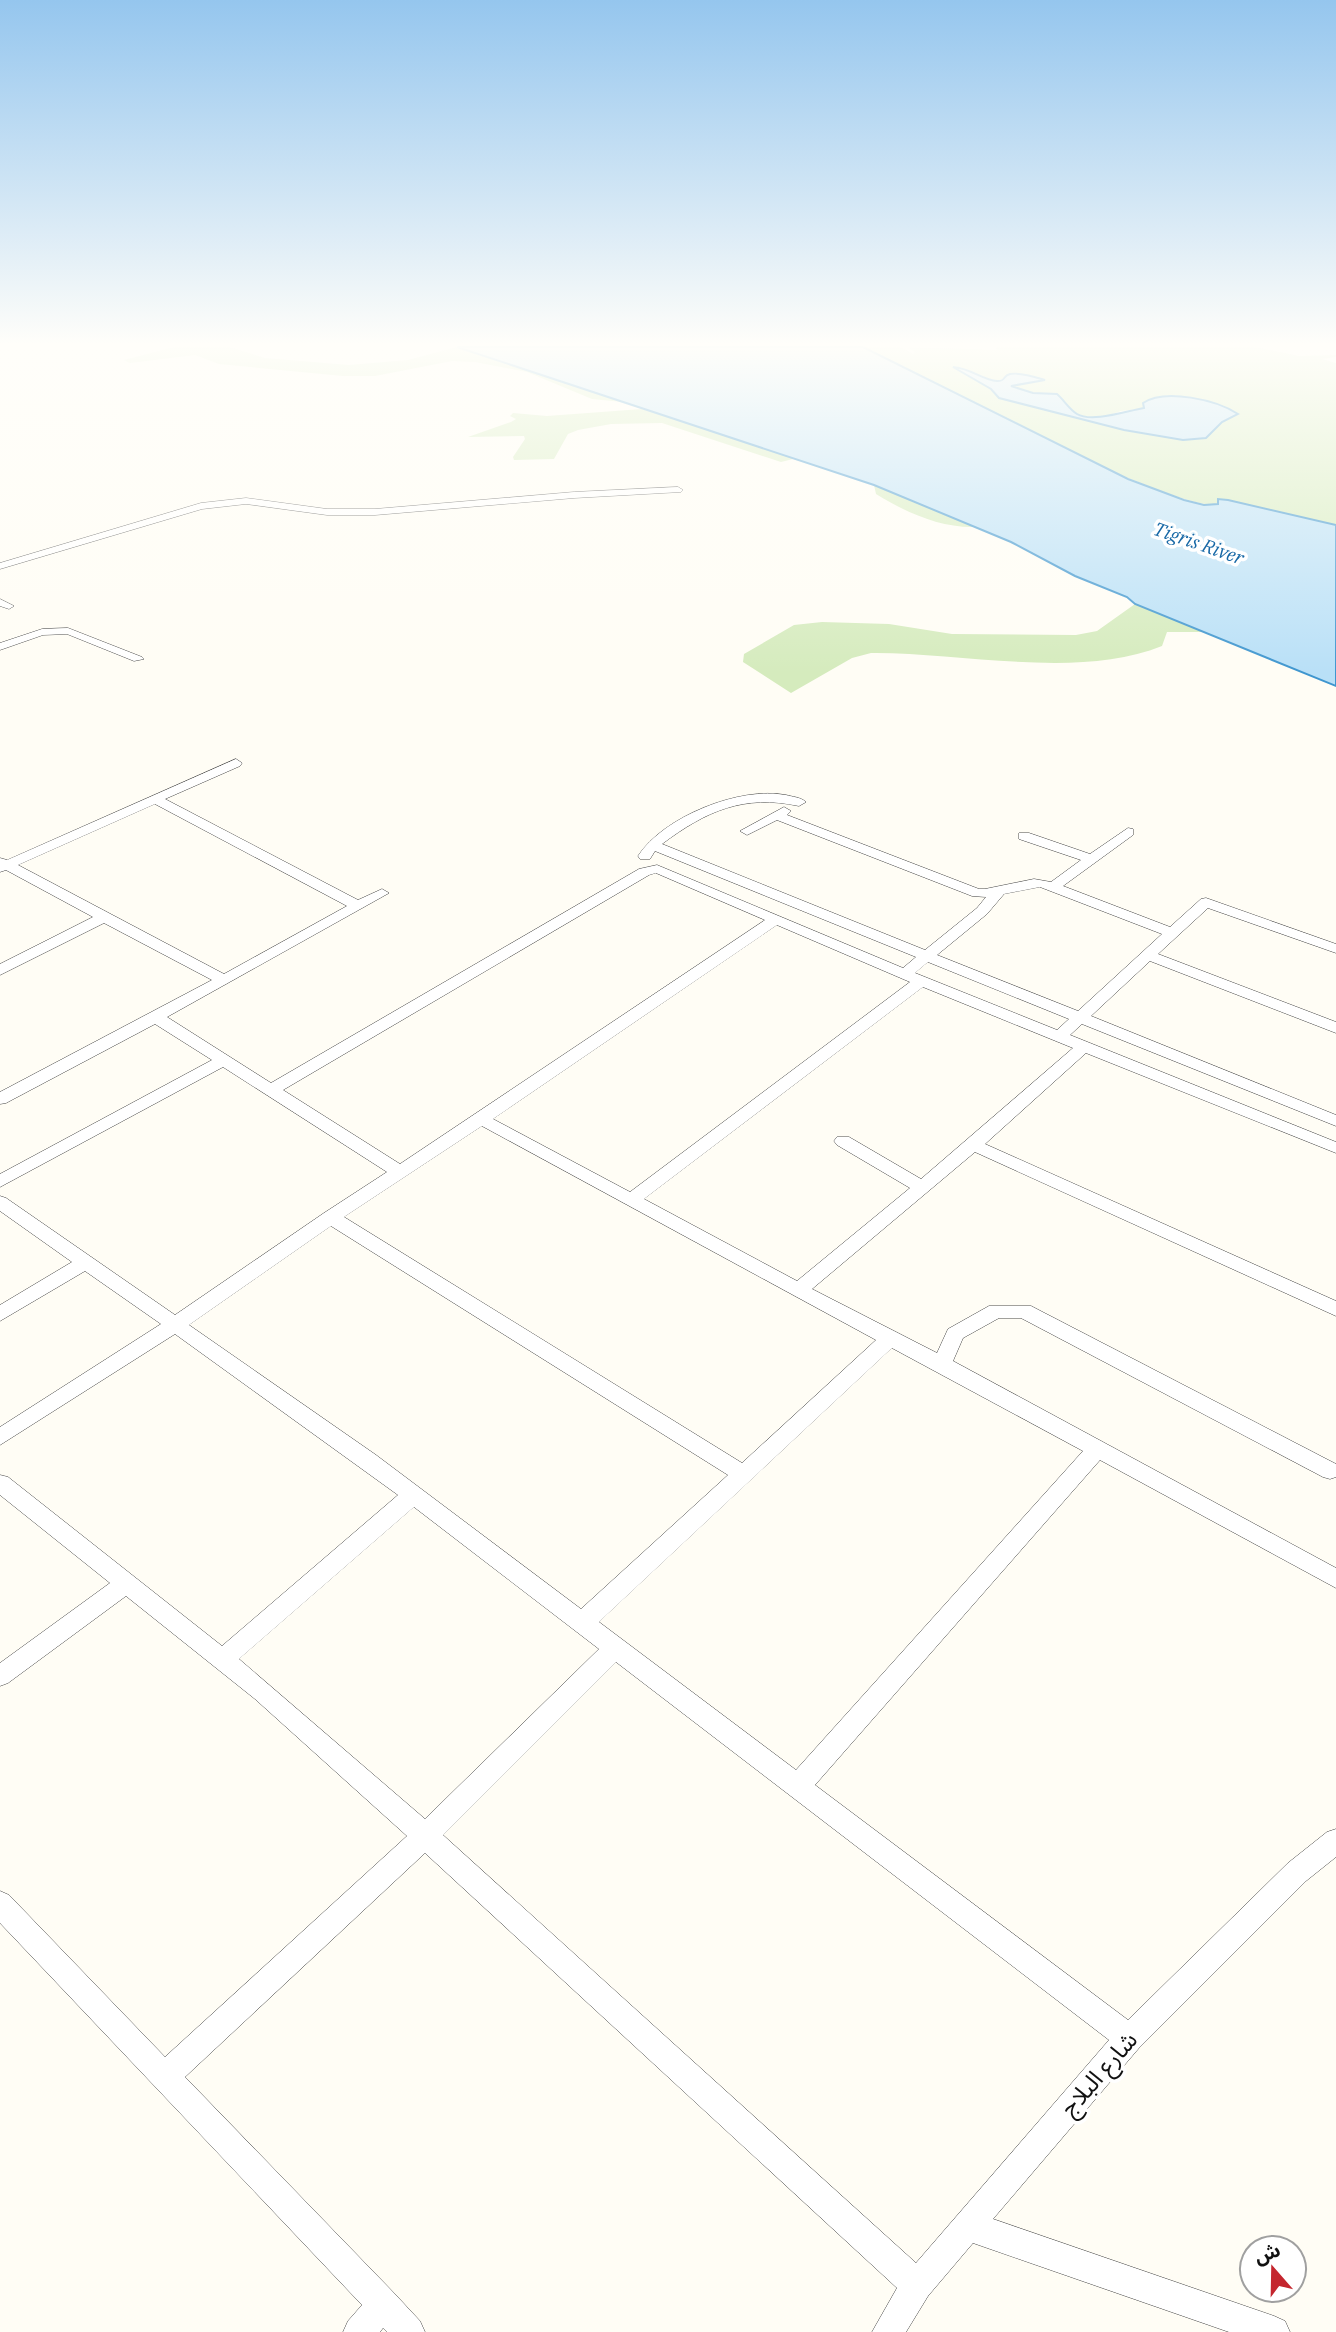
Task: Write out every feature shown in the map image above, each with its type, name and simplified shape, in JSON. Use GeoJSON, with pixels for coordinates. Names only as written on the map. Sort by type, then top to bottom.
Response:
{"type":"FeatureCollection","features":[{"type":"Feature","properties":{"kind":"street"},"geometry":{"type":"LineString","coordinates":[[0,566],[201,506],[231,501],[327,512],[375,512],[561,496],[678,490]]}},
{"type":"Feature","properties":{"kind":"street"},"geometry":{"type":"LineString","coordinates":[[0,647],[42,632],[68,631],[138,659]]}},
{"type":"Feature","properties":{"kind":"street"},"geometry":{"type":"LineString","coordinates":[[2,864],[236,763]]}},
{"type":"Feature","properties":{"kind":"street"},"geometry":{"type":"LineString","coordinates":[[747,831],[804,800],[761,795],[727,800],[649,850],[927,955],[1336,1121]]}},
{"type":"Feature","properties":{"kind":"street"},"geometry":{"type":"LineString","coordinates":[[155,799],[358,906]]}},
{"type":"Feature","properties":{"kind":"street"},"geometry":{"type":"LineString","coordinates":[[776,816],[970,890],[986,894],[1031,882],[1053,887],[1172,933]]}},
{"type":"Feature","properties":{"kind":"street"},"geometry":{"type":"LineString","coordinates":[[1053,887],[1128,832]]}},
{"type":"Feature","properties":{"kind":"street"},"geometry":{"type":"LineString","coordinates":[[1024,836],[1092,859]]}},
{"type":"Feature","properties":{"kind":"street"},"geometry":{"type":"LineString","coordinates":[[2,864],[224,980]]}},
{"type":"Feature","properties":{"kind":"street"},"geometry":{"type":"LineString","coordinates":[[270,1091],[648,870],[662,870],[904,974],[1336,1148]]}},
{"type":"Feature","properties":{"kind":"street"},"geometry":{"type":"LineString","coordinates":[[904,974],[982,911],[1000,890]]}},
{"type":"Feature","properties":{"kind":"street"},"geometry":{"type":"LineString","coordinates":[[0,1099],[382,893]]}},
{"type":"Feature","properties":{"kind":"street"},"geometry":{"type":"LineString","coordinates":[[1059,1037],[1206,902],[1336,949]]}},
{"type":"Feature","properties":{"kind":"street"},"geometry":{"type":"LineString","coordinates":[[0,970],[106,916]]}},
{"type":"Feature","properties":{"kind":"street"},"geometry":{"type":"LineString","coordinates":[[0,1437],[176,1324],[330,1217],[481,1119],[776,919]]}},
{"type":"Feature","properties":{"kind":"street"},"geometry":{"type":"LineString","coordinates":[[1147,955],[1336,1028]]}},
{"type":"Feature","properties":{"kind":"street"},"geometry":{"type":"LineString","coordinates":[[631,1200],[921,981]]}},
{"type":"Feature","properties":{"kind":"street"},"geometry":{"type":"LineString","coordinates":[[156,1017],[399,1172]]}},
{"type":"Feature","properties":{"kind":"street"},"geometry":{"type":"LineString","coordinates":[[798,1290],[973,1145],[1084,1046]]}},
{"type":"Feature","properties":{"kind":"street"},"geometry":{"type":"LineString","coordinates":[[0,1181],[222,1061]]}},
{"type":"Feature","properties":{"kind":"street"},"geometry":{"type":"LineString","coordinates":[[481,1119],[890,1339],[942,1364],[1336,1579]]}},
{"type":"Feature","properties":{"kind":"street"},"geometry":{"type":"LineString","coordinates":[[843,1141],[922,1187]]}},
{"type":"Feature","properties":{"kind":"street"},"geometry":{"type":"LineString","coordinates":[[973,1145],[1336,1309]]}},
{"type":"Feature","properties":{"kind":"street"},"geometry":{"type":"LineString","coordinates":[[0,1202],[176,1324],[413,1495],[1129,2038]]}},
{"type":"Feature","properties":{"kind":"street"},"geometry":{"type":"LineString","coordinates":[[330,1217],[743,1474]]}},
{"type":"Feature","properties":{"kind":"street"},"geometry":{"type":"LineString","coordinates":[[0,1314],[86,1262]]}},
{"type":"Feature","properties":{"kind":"street"},"geometry":{"type":"LineString","coordinates":[[942,1364],[955,1334],[996,1311],[1024,1311],[1330,1471]]}},
{"type":"Feature","properties":{"kind":"street"},"geometry":{"type":"LineString","coordinates":[[582,1623],[890,1339]]}},
{"type":"Feature","properties":{"kind":"street"},"geometry":{"type":"LineString","coordinates":[[798,1786],[1096,1450]]}},
{"type":"Feature","properties":{"kind":"street"},"geometry":{"type":"LineString","coordinates":[[0,1483],[263,1692],[425,1836],[917,2285]]}},
{"type":"Feature","properties":{"kind":"street"},"geometry":{"type":"LineString","coordinates":[[222,1660],[413,1495]]}},
{"type":"Feature","properties":{"kind":"street"},"geometry":{"type":"LineString","coordinates":[[0,1676],[127,1583]]}},
{"type":"Feature","properties":{"kind":"street"},"geometry":{"type":"LineString","coordinates":[[164,2076],[425,1836],[614,1649]]}},
{"type":"Feature","properties":{"kind":"street","name":"شارع البلاج"},"geometry":{"type":"LineString","coordinates":[[888,2332],[917,2285],[1129,2038],[1297,1872],[1336,1841]]}},
{"type":"Feature","properties":{"kind":"street"},"geometry":{"type":"LineString","coordinates":[[0,1903],[410,2332]]}},
{"type":"Feature","properties":{"kind":"street"},"geometry":{"type":"LineString","coordinates":[[968,2226],[1274,2332]]}},
{"type":"Feature","properties":{"kind":"street"},"geometry":{"type":"LineString","coordinates":[[359,2332],[383,2304]]}},
{"type":"Feature","properties":{"kind":"green space"},"geometry":{"type":"Polygon","coordinates":[[[556,456],[554,459],[514,460],[513,457],[556,456]]]}},
{"type":"Feature","properties":{"kind":"green space"},"geometry":{"type":"Polygon","coordinates":[[[762,456],[797,458],[781,462],[762,456]]]}},
{"type":"Feature","properties":{"kind":"green space"},"geometry":{"type":"Polygon","coordinates":[[[1078,456],[1336,456],[1336,525],[1228,500],[1217,501],[1219,504],[1194,502],[1078,456]]]}},
{"type":"Feature","properties":{"kind":"green space"},"geometry":{"type":"Polygon","coordinates":[[[874,485],[975,527],[949,525],[911,513],[876,494],[874,485]]]}},
{"type":"Feature","properties":{"kind":"green space"},"geometry":{"type":"Polygon","coordinates":[[[1135,604],[1207,632],[1167,632],[1162,646],[1129,656],[1094,661],[1018,662],[871,653],[852,658],[791,693],[743,662],[744,654],[794,625],[822,622],[889,624],[952,634],[1076,635],[1097,631],[1135,604]]]}},
{"type":"Feature","properties":{"kind":"water","name":"Tigris River"},"geometry":{"type":"Polygon","coordinates":[[[786,456],[1081,456],[1128,479],[1184,500],[1204,505],[1218,504],[1218,499],[1228,500],[1336,525],[1336,686],[1135,604],[1127,597],[1075,576],[1011,542],[874,485],[786,456]]]}}]}
